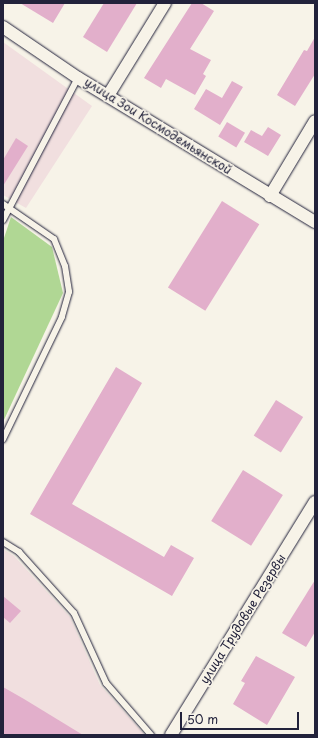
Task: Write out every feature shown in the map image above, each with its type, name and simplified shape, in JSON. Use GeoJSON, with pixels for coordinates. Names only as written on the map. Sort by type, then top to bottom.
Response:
{"type":"FeatureCollection","features":[{"type":"Feature","properties":{"kind":"street"},"geometry":{"type":"LineString","coordinates":[[109,94],[165,3]]}},
{"type":"Feature","properties":{"kind":"street","name":"улица Зои Космодемьянской"},"geometry":{"type":"LineString","coordinates":[[3,27],[78,78],[109,94],[270,196],[315,222]]}},
{"type":"Feature","properties":{"kind":"street"},"geometry":{"type":"LineString","coordinates":[[270,196],[315,121]]}},
{"type":"Feature","properties":{"kind":"street","name":"улица Трудовые Резервы"},"geometry":{"type":"LineString","coordinates":[[171,735],[315,502]]}},
{"type":"Feature","properties":{"kind":"lane"},"geometry":{"type":"LineString","coordinates":[[3,220],[5,206],[78,78]]}},
{"type":"Feature","properties":{"kind":"lane"},"geometry":{"type":"LineString","coordinates":[[3,439],[62,318],[69,292],[65,266],[54,239],[5,206]]}},
{"type":"Feature","properties":{"kind":"lane"},"geometry":{"type":"LineString","coordinates":[[3,542],[19,552],[74,613],[106,683],[151,735]]}},
{"type":"Feature","properties":{"kind":"shaded area"},"geometry":{"type":"Polygon","coordinates":[[[3,42],[92,106],[26,208],[3,195],[3,42]]]}},
{"type":"Feature","properties":{"kind":"shaded area"},"geometry":{"type":"Polygon","coordinates":[[[3,549],[14,556],[70,617],[100,685],[145,735],[3,735],[3,549]]]}},
{"type":"Feature","properties":{"kind":"green space"},"geometry":{"type":"Polygon","coordinates":[[[11,217],[52,247],[63,293],[3,422],[3,241],[11,217]]]}},
{"type":"Feature","properties":{"kind":"building"},"geometry":{"type":"Polygon","coordinates":[[[20,3],[65,3],[53,23],[20,3]]]}},
{"type":"Feature","properties":{"kind":"building"},"geometry":{"type":"Polygon","coordinates":[[[104,3],[137,3],[107,52],[83,37],[104,3]]]}},
{"type":"Feature","properties":{"kind":"building"},"geometry":{"type":"Polygon","coordinates":[[[192,3],[201,3],[214,11],[190,49],[211,60],[203,74],[206,76],[195,95],[166,79],[161,88],[144,78],[192,3]]]}},
{"type":"Feature","properties":{"kind":"building"},"geometry":{"type":"Polygon","coordinates":[[[315,37],[315,74],[295,106],[277,95],[304,50],[307,51],[315,37]]]}},
{"type":"Feature","properties":{"kind":"building"},"geometry":{"type":"Polygon","coordinates":[[[232,81],[243,87],[220,125],[194,109],[206,89],[222,98],[232,81]]]}},
{"type":"Feature","properties":{"kind":"building"},"geometry":{"type":"Polygon","coordinates":[[[227,122],[245,133],[236,147],[218,137],[227,122]]]}},
{"type":"Feature","properties":{"kind":"building"},"geometry":{"type":"Polygon","coordinates":[[[268,127],[281,135],[268,156],[244,142],[251,130],[262,136],[268,127]]]}},
{"type":"Feature","properties":{"kind":"building"},"geometry":{"type":"Polygon","coordinates":[[[16,138],[28,146],[3,186],[3,160],[16,138]]]}},
{"type":"Feature","properties":{"kind":"building"},"geometry":{"type":"Polygon","coordinates":[[[222,201],[259,224],[205,311],[168,288],[222,201]]]}},
{"type":"Feature","properties":{"kind":"building"},"geometry":{"type":"Polygon","coordinates":[[[116,367],[142,383],[72,504],[164,557],[171,545],[194,558],[172,596],[30,514],[116,367]]]}},
{"type":"Feature","properties":{"kind":"building"},"geometry":{"type":"Polygon","coordinates":[[[276,400],[303,417],[281,453],[254,436],[276,400]]]}},
{"type":"Feature","properties":{"kind":"building"},"geometry":{"type":"Polygon","coordinates":[[[243,470],[283,495],[251,546],[211,521],[243,470]]]}},
{"type":"Feature","properties":{"kind":"building"},"geometry":{"type":"Polygon","coordinates":[[[315,580],[315,632],[306,647],[282,633],[315,580]]]}},
{"type":"Feature","properties":{"kind":"building"},"geometry":{"type":"Polygon","coordinates":[[[3,596],[21,611],[10,623],[3,617],[3,596]]]}},
{"type":"Feature","properties":{"kind":"building"},"geometry":{"type":"Polygon","coordinates":[[[256,656],[295,677],[267,725],[233,704],[245,683],[241,681],[256,656]]]}},
{"type":"Feature","properties":{"kind":"building"},"geometry":{"type":"Polygon","coordinates":[[[3,687],[24,699],[83,735],[3,735],[3,687]]]}}]}
